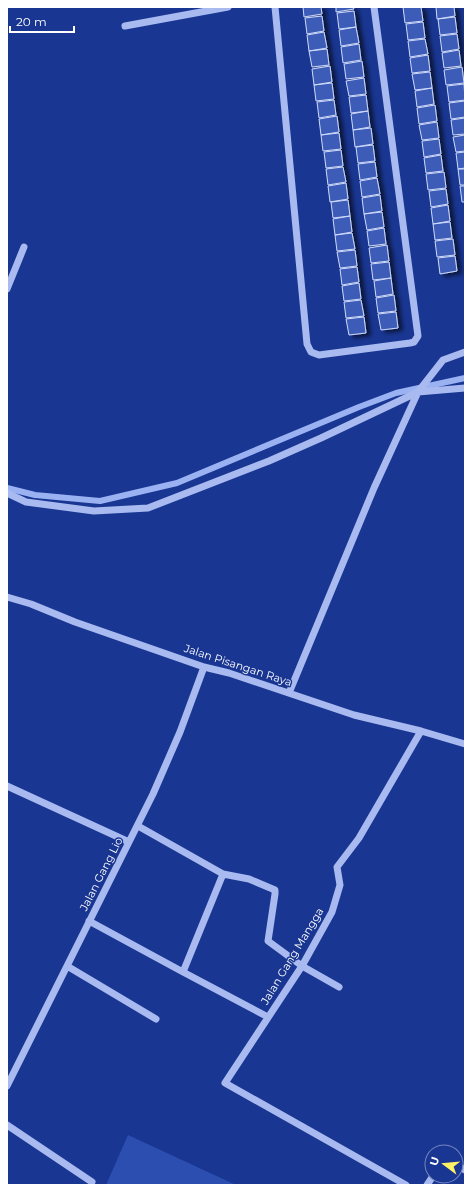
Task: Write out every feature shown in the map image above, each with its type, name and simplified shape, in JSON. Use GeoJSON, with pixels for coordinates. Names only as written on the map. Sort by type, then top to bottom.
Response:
{"type":"FeatureCollection","features":[{"type":"Feature","properties":{"kind":"street"},"geometry":{"type":"LineString","coordinates":[[125,26],[228,7]]}},
{"type":"Feature","properties":{"kind":"street"},"geometry":{"type":"LineString","coordinates":[[275,7],[307,344],[311,352],[319,355],[410,343],[414,342],[418,336],[374,7]]}},
{"type":"Feature","properties":{"kind":"street"},"geometry":{"type":"LineString","coordinates":[[7,288],[24,247]]}},
{"type":"Feature","properties":{"kind":"street"},"geometry":{"type":"LineString","coordinates":[[289,693],[374,488],[418,392],[443,360],[465,352]]}},
{"type":"Feature","properties":{"kind":"street"},"geometry":{"type":"LineString","coordinates":[[7,493],[26,502],[94,511],[148,508],[269,461],[418,392],[465,388]]}},
{"type":"Feature","properties":{"kind":"street","name":"Jalan Pisangan Raya"},"geometry":{"type":"LineString","coordinates":[[7,597],[31,604],[75,622],[204,667],[228,673],[354,715],[421,731],[465,744]]}},
{"type":"Feature","properties":{"kind":"street","name":"Jalan Gang Lio"},"geometry":{"type":"LineString","coordinates":[[7,1086],[138,826],[180,732],[204,667]]}},
{"type":"Feature","properties":{"kind":"street","name":"Jalan Gang Mangga"},"geometry":{"type":"LineString","coordinates":[[406,1185],[225,1083],[302,966],[332,912],[340,885],[337,867],[359,838],[421,731]]}},
{"type":"Feature","properties":{"kind":"street"},"geometry":{"type":"LineString","coordinates":[[7,786],[129,842]]}},
{"type":"Feature","properties":{"kind":"street"},"geometry":{"type":"LineString","coordinates":[[138,826],[223,874],[250,879],[275,890],[268,941],[302,966],[339,987]]}},
{"type":"Feature","properties":{"kind":"street"},"geometry":{"type":"LineString","coordinates":[[183,972],[223,874]]}},
{"type":"Feature","properties":{"kind":"street"},"geometry":{"type":"LineString","coordinates":[[89,921],[268,1017]]}},
{"type":"Feature","properties":{"kind":"street"},"geometry":{"type":"LineString","coordinates":[[67,966],[156,1019]]}},
{"type":"Feature","properties":{"kind":"street"},"geometry":{"type":"LineString","coordinates":[[7,1125],[92,1182]]}},
{"type":"Feature","properties":{"kind":"shaded area"},"geometry":{"type":"Polygon","coordinates":[[[128,1135],[236,1185],[106,1185],[128,1135]]]}},
{"type":"Feature","properties":{"kind":"building"},"geometry":{"type":"Polygon","coordinates":[[[303,7],[321,7],[322,14],[304,17],[303,7]]]}},
{"type":"Feature","properties":{"kind":"building"},"geometry":{"type":"Polygon","coordinates":[[[336,7],[353,7],[354,9],[336,12],[336,7]]]}},
{"type":"Feature","properties":{"kind":"building"},"geometry":{"type":"Polygon","coordinates":[[[403,7],[421,7],[423,21],[405,23],[403,7]]]}},
{"type":"Feature","properties":{"kind":"building"},"geometry":{"type":"Polygon","coordinates":[[[436,7],[454,7],[455,16],[437,19],[436,7]]]}},
{"type":"Feature","properties":{"kind":"building"},"geometry":{"type":"Polygon","coordinates":[[[354,11],[356,27],[339,29],[337,13],[354,11]]]}},
{"type":"Feature","properties":{"kind":"building"},"geometry":{"type":"Polygon","coordinates":[[[322,16],[324,31],[307,34],[305,18],[322,16]]]}},
{"type":"Feature","properties":{"kind":"building"},"geometry":{"type":"Polygon","coordinates":[[[455,17],[457,33],[440,35],[438,19],[455,17]]]}},
{"type":"Feature","properties":{"kind":"building"},"geometry":{"type":"Polygon","coordinates":[[[423,22],[425,38],[408,40],[406,24],[423,22]]]}},
{"type":"Feature","properties":{"kind":"building"},"geometry":{"type":"Polygon","coordinates":[[[356,27],[359,43],[341,46],[339,30],[356,27]]]}},
{"type":"Feature","properties":{"kind":"building"},"geometry":{"type":"Polygon","coordinates":[[[324,32],[327,48],[309,51],[307,35],[324,32]]]}},
{"type":"Feature","properties":{"kind":"building"},"geometry":{"type":"Polygon","coordinates":[[[457,34],[459,49],[442,52],[440,36],[457,34]]]}},
{"type":"Feature","properties":{"kind":"building"},"geometry":{"type":"Polygon","coordinates":[[[425,39],[428,54],[410,57],[408,41],[425,39]]]}},
{"type":"Feature","properties":{"kind":"building"},"geometry":{"type":"Polygon","coordinates":[[[359,44],[361,60],[343,63],[341,47],[359,44]]]}},
{"type":"Feature","properties":{"kind":"building"},"geometry":{"type":"Polygon","coordinates":[[[327,49],[329,65],[312,67],[309,51],[327,49]]]}},
{"type":"Feature","properties":{"kind":"building"},"geometry":{"type":"Polygon","coordinates":[[[459,50],[461,66],[444,68],[442,53],[459,50]]]}},
{"type":"Feature","properties":{"kind":"building"},"geometry":{"type":"Polygon","coordinates":[[[428,55],[430,71],[412,73],[410,58],[428,55]]]}},
{"type":"Feature","properties":{"kind":"building"},"geometry":{"type":"Polygon","coordinates":[[[362,61],[364,77],[346,79],[344,64],[362,61]]]}},
{"type":"Feature","properties":{"kind":"building"},"geometry":{"type":"Polygon","coordinates":[[[330,66],[332,82],[314,85],[312,69],[330,66]]]}},
{"type":"Feature","properties":{"kind":"building"},"geometry":{"type":"Polygon","coordinates":[[[462,67],[464,83],[446,85],[444,70],[462,67]]]}},
{"type":"Feature","properties":{"kind":"building"},"geometry":{"type":"Polygon","coordinates":[[[430,72],[432,88],[415,90],[412,74],[430,72]]]}},
{"type":"Feature","properties":{"kind":"building"},"geometry":{"type":"Polygon","coordinates":[[[364,78],[366,94],[349,96],[346,81],[364,78]]]}},
{"type":"Feature","properties":{"kind":"building"},"geometry":{"type":"Polygon","coordinates":[[[332,83],[334,99],[316,101],[314,85],[332,83]]]}},
{"type":"Feature","properties":{"kind":"building"},"geometry":{"type":"Polygon","coordinates":[[[464,84],[465,100],[449,102],[447,86],[464,84]]]}},
{"type":"Feature","properties":{"kind":"building"},"geometry":{"type":"Polygon","coordinates":[[[432,88],[434,104],[417,107],[415,91],[432,88]]]}},
{"type":"Feature","properties":{"kind":"building"},"geometry":{"type":"Polygon","coordinates":[[[366,95],[368,111],[351,113],[349,97],[366,95]]]}},
{"type":"Feature","properties":{"kind":"building"},"geometry":{"type":"Polygon","coordinates":[[[334,100],[336,115],[319,118],[317,102],[334,100]]]}},
{"type":"Feature","properties":{"kind":"building"},"geometry":{"type":"Polygon","coordinates":[[[465,101],[465,117],[451,119],[449,103],[465,101]]]}},
{"type":"Feature","properties":{"kind":"building"},"geometry":{"type":"Polygon","coordinates":[[[435,105],[437,121],[419,124],[417,108],[435,105]]]}},
{"type":"Feature","properties":{"kind":"building"},"geometry":{"type":"Polygon","coordinates":[[[368,111],[370,127],[353,130],[351,114],[368,111]]]}},
{"type":"Feature","properties":{"kind":"building"},"geometry":{"type":"Polygon","coordinates":[[[337,116],[339,132],[321,135],[319,119],[337,116]]]}},
{"type":"Feature","properties":{"kind":"building"},"geometry":{"type":"Polygon","coordinates":[[[465,118],[465,134],[453,135],[451,120],[465,118]]]}},
{"type":"Feature","properties":{"kind":"building"},"geometry":{"type":"Polygon","coordinates":[[[437,122],[439,138],[422,140],[419,125],[437,122]]]}},
{"type":"Feature","properties":{"kind":"building"},"geometry":{"type":"Polygon","coordinates":[[[371,128],[373,144],[355,147],[353,130],[371,128]]]}},
{"type":"Feature","properties":{"kind":"building"},"geometry":{"type":"Polygon","coordinates":[[[339,133],[341,149],[323,151],[321,135],[339,133]]]}},
{"type":"Feature","properties":{"kind":"building"},"geometry":{"type":"Polygon","coordinates":[[[465,135],[465,151],[456,152],[453,137],[465,135]]]}},
{"type":"Feature","properties":{"kind":"building"},"geometry":{"type":"Polygon","coordinates":[[[439,139],[441,154],[424,157],[422,141],[439,139]]]}},
{"type":"Feature","properties":{"kind":"building"},"geometry":{"type":"Polygon","coordinates":[[[373,145],[375,161],[358,163],[356,147],[373,145]]]}},
{"type":"Feature","properties":{"kind":"building"},"geometry":{"type":"Polygon","coordinates":[[[341,150],[343,166],[326,168],[324,152],[341,150]]]}},
{"type":"Feature","properties":{"kind":"building"},"geometry":{"type":"Polygon","coordinates":[[[465,152],[465,168],[458,169],[456,153],[465,152]]]}},
{"type":"Feature","properties":{"kind":"building"},"geometry":{"type":"Polygon","coordinates":[[[441,155],[443,171],[426,173],[424,158],[441,155]]]}},
{"type":"Feature","properties":{"kind":"building"},"geometry":{"type":"Polygon","coordinates":[[[375,162],[377,177],[360,180],[358,164],[375,162]]]}},
{"type":"Feature","properties":{"kind":"building"},"geometry":{"type":"Polygon","coordinates":[[[343,167],[346,182],[328,185],[326,169],[343,167]]]}},
{"type":"Feature","properties":{"kind":"building"},"geometry":{"type":"Polygon","coordinates":[[[458,169],[465,169],[465,185],[460,185],[458,169]]]}},
{"type":"Feature","properties":{"kind":"building"},"geometry":{"type":"Polygon","coordinates":[[[444,172],[446,188],[428,190],[426,174],[444,172]]]}},
{"type":"Feature","properties":{"kind":"building"},"geometry":{"type":"Polygon","coordinates":[[[377,178],[380,194],[362,197],[360,181],[377,178]]]}},
{"type":"Feature","properties":{"kind":"building"},"geometry":{"type":"Polygon","coordinates":[[[346,183],[348,199],[330,202],[328,186],[346,183]]]}},
{"type":"Feature","properties":{"kind":"building"},"geometry":{"type":"Polygon","coordinates":[[[460,186],[465,186],[465,202],[462,202],[460,186]]]}},
{"type":"Feature","properties":{"kind":"building"},"geometry":{"type":"Polygon","coordinates":[[[446,189],[448,204],[431,207],[429,191],[446,189]]]}},
{"type":"Feature","properties":{"kind":"building"},"geometry":{"type":"Polygon","coordinates":[[[380,195],[382,211],[364,214],[362,198],[380,195]]]}},
{"type":"Feature","properties":{"kind":"building"},"geometry":{"type":"Polygon","coordinates":[[[348,200],[350,216],[333,218],[331,202],[348,200]]]}},
{"type":"Feature","properties":{"kind":"building"},"geometry":{"type":"Polygon","coordinates":[[[448,205],[450,221],[433,224],[431,208],[448,205]]]}},
{"type":"Feature","properties":{"kind":"building"},"geometry":{"type":"Polygon","coordinates":[[[382,212],[384,227],[367,230],[364,214],[382,212]]]}},
{"type":"Feature","properties":{"kind":"building"},"geometry":{"type":"Polygon","coordinates":[[[350,216],[352,232],[335,235],[333,219],[350,216]]]}},
{"type":"Feature","properties":{"kind":"building"},"geometry":{"type":"Polygon","coordinates":[[[450,222],[452,238],[435,240],[433,224],[450,222]]]}},
{"type":"Feature","properties":{"kind":"building"},"geometry":{"type":"Polygon","coordinates":[[[384,228],[386,244],[369,246],[367,231],[384,228]]]}},
{"type":"Feature","properties":{"kind":"building"},"geometry":{"type":"Polygon","coordinates":[[[352,233],[355,249],[337,251],[335,235],[352,233]]]}},
{"type":"Feature","properties":{"kind":"building"},"geometry":{"type":"Polygon","coordinates":[[[453,239],[455,255],[437,257],[435,241],[453,239]]]}},
{"type":"Feature","properties":{"kind":"building"},"geometry":{"type":"Polygon","coordinates":[[[387,245],[389,261],[371,263],[369,248],[387,245]]]}},
{"type":"Feature","properties":{"kind":"building"},"geometry":{"type":"Polygon","coordinates":[[[355,250],[357,266],[340,268],[337,252],[355,250]]]}},
{"type":"Feature","properties":{"kind":"building"},"geometry":{"type":"Polygon","coordinates":[[[455,256],[457,271],[440,274],[438,258],[455,256]]]}},
{"type":"Feature","properties":{"kind":"building"},"geometry":{"type":"Polygon","coordinates":[[[389,262],[391,278],[373,280],[371,264],[389,262]]]}},
{"type":"Feature","properties":{"kind":"building"},"geometry":{"type":"Polygon","coordinates":[[[357,267],[359,282],[342,285],[340,269],[357,267]]]}},
{"type":"Feature","properties":{"kind":"building"},"geometry":{"type":"Polygon","coordinates":[[[391,278],[393,294],[376,297],[374,281],[391,278]]]}},
{"type":"Feature","properties":{"kind":"building"},"geometry":{"type":"Polygon","coordinates":[[[359,283],[361,299],[344,301],[342,286],[359,283]]]}},
{"type":"Feature","properties":{"kind":"building"},"geometry":{"type":"Polygon","coordinates":[[[394,295],[396,311],[378,313],[376,298],[394,295]]]}},
{"type":"Feature","properties":{"kind":"building"},"geometry":{"type":"Polygon","coordinates":[[[361,300],[364,316],[346,318],[344,302],[361,300]]]}},
{"type":"Feature","properties":{"kind":"building"},"geometry":{"type":"Polygon","coordinates":[[[396,312],[398,328],[381,330],[378,314],[396,312]]]}},
{"type":"Feature","properties":{"kind":"building"},"geometry":{"type":"Polygon","coordinates":[[[364,317],[366,333],[349,335],[346,319],[364,317]]]}},
{"type":"Feature","properties":{"kind":"waterway"},"geometry":{"type":"LineString","coordinates":[[7,488],[35,495],[100,501],[177,483],[396,393],[465,378]]}}]}
